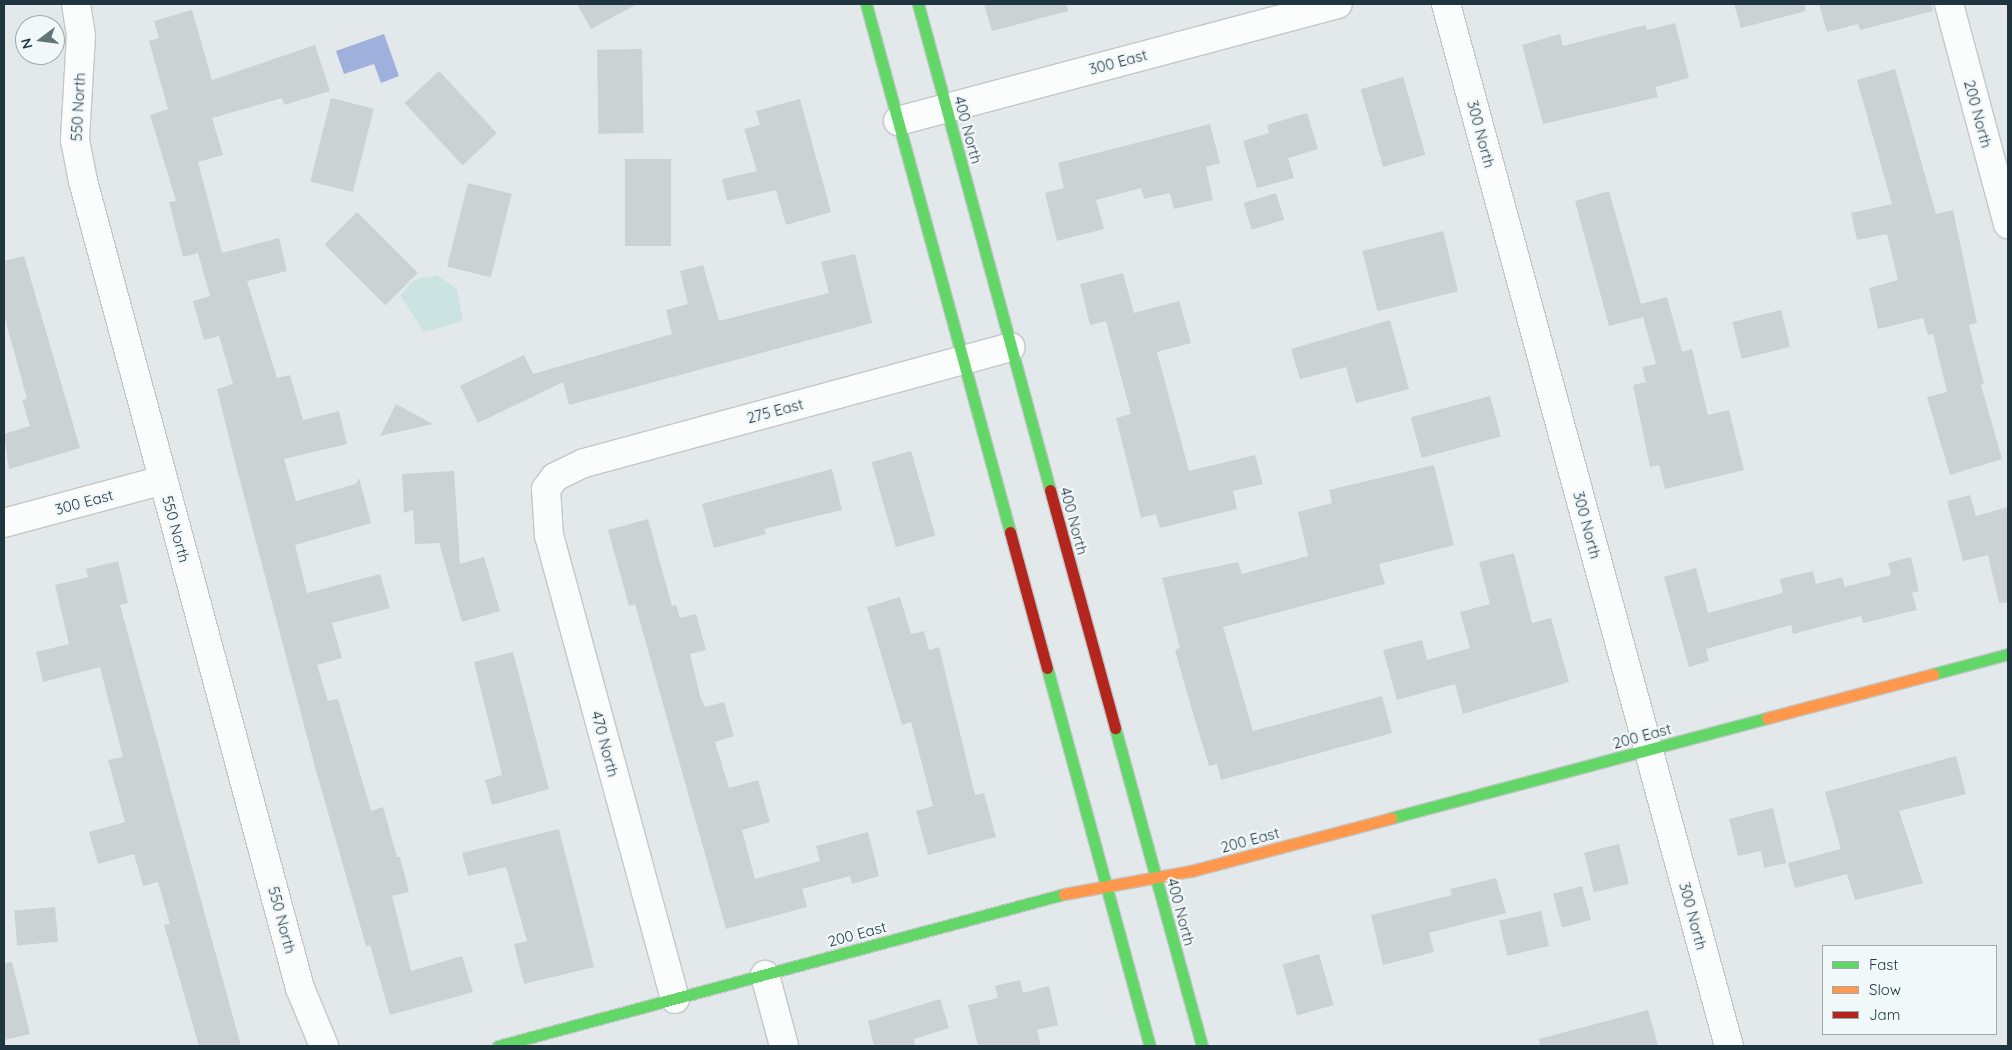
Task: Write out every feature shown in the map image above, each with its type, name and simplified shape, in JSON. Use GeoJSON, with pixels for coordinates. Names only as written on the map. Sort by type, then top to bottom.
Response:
{"type":"FeatureCollection","features":[{"type":"Feature","properties":{"kind":"main road"},"geometry":{"type":"LineString","coordinates":[[866,4],[1150,1046]]}},
{"type":"Feature","properties":{"kind":"main road","name":"400 North"},"geometry":{"type":"LineString","coordinates":[[918,4],[1202,1046]]}},
{"type":"Feature","properties":{"kind":"main road","name":"200 East"},"geometry":{"type":"LineString","coordinates":[[498,1046],[1106,886],[1156,878],[2008,654]]}},
{"type":"Feature","properties":{"kind":"street","name":"550 North"},"geometry":{"type":"LineString","coordinates":[[76,4],[81,35],[75,140],[78,161],[300,988],[324,1046]]}},
{"type":"Feature","properties":{"kind":"street","name":"300 East"},"geometry":{"type":"LineString","coordinates":[[898,121],[1338,4]]}},
{"type":"Feature","properties":{"kind":"street","name":"300 North"},"geometry":{"type":"LineString","coordinates":[[1446,4],[1728,1046]]}},
{"type":"Feature","properties":{"kind":"street","name":"200 North"},"geometry":{"type":"LineString","coordinates":[[1949,4],[2008,224]]}},
{"type":"Feature","properties":{"kind":"street","name":"275 East"},"geometry":{"type":"LineString","coordinates":[[546,489],[555,477],[584,463],[1011,347]]}},
{"type":"Feature","properties":{"kind":"street","name":"300 East"},"geometry":{"type":"LineString","coordinates":[[4,523],[163,480]]}},
{"type":"Feature","properties":{"kind":"street","name":"470 North"},"geometry":{"type":"LineString","coordinates":[[546,489],[549,536],[675,999]]}},
{"type":"Feature","properties":{"kind":"street"},"geometry":{"type":"LineString","coordinates":[[765,975],[784,1046]]}},
{"type":"Feature","properties":{"kind":"green space"},"geometry":{"type":"Polygon","coordinates":[[[437,275],[457,289],[463,321],[424,332],[400,295],[414,280],[437,275]]]}},
{"type":"Feature","properties":{"kind":"water"},"geometry":{"type":"Polygon","coordinates":[[[384,34],[399,76],[381,83],[374,64],[344,74],[336,51],[384,34]]]}},
{"type":"Feature","properties":{"kind":"building"},"geometry":{"type":"Polygon","coordinates":[[[577,4],[637,4],[591,29],[577,4]]]}},
{"type":"Feature","properties":{"kind":"building"},"geometry":{"type":"Polygon","coordinates":[[[984,4],[1067,4],[1068,11],[992,31],[984,4]]]}},
{"type":"Feature","properties":{"kind":"building"},"geometry":{"type":"Polygon","coordinates":[[[1734,4],[1805,4],[1806,11],[1741,28],[1734,4]]]}},
{"type":"Feature","properties":{"kind":"building"},"geometry":{"type":"Polygon","coordinates":[[[1819,4],[1932,4],[1933,11],[1860,30],[1858,24],[1827,32],[1819,4]]]}},
{"type":"Feature","properties":{"kind":"building"},"geometry":{"type":"Polygon","coordinates":[[[192,10],[212,80],[315,45],[330,91],[284,105],[282,98],[212,118],[223,155],[198,162],[222,253],[279,238],[287,271],[247,281],[277,378],[290,375],[303,420],[339,411],[347,444],[284,459],[296,501],[356,484],[359,478],[371,523],[295,545],[307,593],[380,574],[390,608],[332,623],[342,658],[317,665],[328,701],[338,699],[371,811],[383,807],[397,857],[400,857],[409,892],[392,896],[411,971],[462,956],[473,992],[390,1015],[370,945],[366,946],[315,767],[232,450],[217,389],[233,384],[219,336],[204,340],[193,301],[210,296],[198,253],[183,257],[169,202],[176,201],[150,115],[168,109],[149,41],[159,38],[154,21],[192,10]]]}},
{"type":"Feature","properties":{"kind":"building"},"geometry":{"type":"Polygon","coordinates":[[[1675,23],[1689,78],[1655,87],[1658,97],[1543,124],[1522,45],[1560,34],[1563,46],[1645,25],[1647,30],[1675,23]]]}},
{"type":"Feature","properties":{"kind":"building"},"geometry":{"type":"Polygon","coordinates":[[[642,49],[643,133],[598,134],[597,50],[642,49]]]}},
{"type":"Feature","properties":{"kind":"building"},"geometry":{"type":"Polygon","coordinates":[[[1895,69],[1936,214],[1953,210],[1977,323],[1969,325],[1984,384],[1981,385],[2002,459],[1950,475],[1927,397],[1947,392],[1933,334],[1928,335],[1923,318],[1878,329],[1869,288],[1898,280],[1887,234],[1857,240],[1851,213],[1892,204],[1857,80],[1895,69]]]}},
{"type":"Feature","properties":{"kind":"building"},"geometry":{"type":"Polygon","coordinates":[[[439,71],[497,133],[463,165],[405,103],[439,71]]]}},
{"type":"Feature","properties":{"kind":"building"},"geometry":{"type":"Polygon","coordinates":[[[1403,77],[1425,155],[1383,167],[1361,89],[1403,77]]]}},
{"type":"Feature","properties":{"kind":"building"},"geometry":{"type":"Polygon","coordinates":[[[331,98],[374,109],[353,192],[310,181],[331,98]]]}},
{"type":"Feature","properties":{"kind":"building"},"geometry":{"type":"Polygon","coordinates":[[[800,99],[831,212],[786,225],[776,190],[727,201],[722,179],[757,171],[744,129],[760,125],[756,111],[800,99]]]}},
{"type":"Feature","properties":{"kind":"building"},"geometry":{"type":"Polygon","coordinates":[[[1307,113],[1318,149],[1288,158],[1294,178],[1257,188],[1243,141],[1269,133],[1267,125],[1307,113]]]}},
{"type":"Feature","properties":{"kind":"building"},"geometry":{"type":"Polygon","coordinates":[[[1210,124],[1220,163],[1206,167],[1213,200],[1174,209],[1170,193],[1144,199],[1141,188],[1096,200],[1104,229],[1057,241],[1045,193],[1064,188],[1058,163],[1210,124]]]}},
{"type":"Feature","properties":{"kind":"building"},"geometry":{"type":"Polygon","coordinates":[[[625,159],[671,159],[671,246],[625,246],[625,159]]]}},
{"type":"Feature","properties":{"kind":"building"},"geometry":{"type":"Polygon","coordinates":[[[468,183],[512,194],[491,277],[447,266],[468,183]]]}},
{"type":"Feature","properties":{"kind":"building"},"geometry":{"type":"Polygon","coordinates":[[[1609,191],[1641,304],[1667,297],[1682,352],[1692,349],[1708,415],[1729,410],[1744,470],[1665,489],[1659,465],[1650,467],[1633,385],[1646,382],[1642,367],[1656,364],[1643,317],[1609,326],[1575,201],[1609,191]]]}},
{"type":"Feature","properties":{"kind":"building"},"geometry":{"type":"Polygon","coordinates":[[[1276,193],[1284,220],[1252,230],[1243,203],[1276,193]]]}},
{"type":"Feature","properties":{"kind":"building"},"geometry":{"type":"Polygon","coordinates":[[[357,212],[418,273],[385,305],[324,245],[357,212]]]}},
{"type":"Feature","properties":{"kind":"building"},"geometry":{"type":"Polygon","coordinates":[[[1443,231],[1458,291],[1377,311],[1362,251],[1443,231]]]}},
{"type":"Feature","properties":{"kind":"building"},"geometry":{"type":"Polygon","coordinates":[[[855,254],[872,323],[569,405],[563,382],[478,423],[460,386],[524,355],[533,374],[672,334],[666,310],[688,304],[680,271],[703,265],[719,321],[829,293],[821,262],[855,254]]]}},
{"type":"Feature","properties":{"kind":"building"},"geometry":{"type":"Polygon","coordinates":[[[24,256],[80,448],[9,469],[4,434],[30,426],[22,400],[27,399],[4,315],[4,261],[24,256]]]}},
{"type":"Feature","properties":{"kind":"building"},"geometry":{"type":"Polygon","coordinates":[[[1123,273],[1134,313],[1179,301],[1191,343],[1157,352],[1189,471],[1255,455],[1263,484],[1233,491],[1237,509],[1160,528],[1156,514],[1141,518],[1116,418],[1131,414],[1106,321],[1090,325],[1080,284],[1123,273]]]}},
{"type":"Feature","properties":{"kind":"building"},"geometry":{"type":"Polygon","coordinates":[[[1781,310],[1790,347],[1742,359],[1732,322],[1781,310]]]}},
{"type":"Feature","properties":{"kind":"building"},"geometry":{"type":"Polygon","coordinates":[[[1390,320],[1409,389],[1356,403],[1346,367],[1300,379],[1291,349],[1390,320]]]}},
{"type":"Feature","properties":{"kind":"building"},"geometry":{"type":"Polygon","coordinates":[[[1490,396],[1501,437],[1422,458],[1411,417],[1490,396]]]}},
{"type":"Feature","properties":{"kind":"building"},"geometry":{"type":"Polygon","coordinates":[[[396,404],[433,424],[380,436],[396,404]]]}},
{"type":"Feature","properties":{"kind":"building"},"geometry":{"type":"Polygon","coordinates":[[[911,451],[935,536],[896,547],[872,462],[911,451]]]}},
{"type":"Feature","properties":{"kind":"building"},"geometry":{"type":"Polygon","coordinates":[[[1434,465],[1454,545],[1379,564],[1385,584],[1223,627],[1253,731],[1382,696],[1392,733],[1221,780],[1217,764],[1209,766],[1192,710],[1175,650],[1180,648],[1162,578],[1238,562],[1242,574],[1308,556],[1298,512],[1332,503],[1329,490],[1434,465]]]}},
{"type":"Feature","properties":{"kind":"building"},"geometry":{"type":"Polygon","coordinates":[[[832,469],[842,510],[764,529],[766,534],[714,548],[702,504],[832,469]]]}},
{"type":"Feature","properties":{"kind":"building"},"geometry":{"type":"Polygon","coordinates":[[[454,471],[460,564],[484,557],[500,611],[462,622],[439,543],[415,544],[413,510],[404,513],[402,474],[454,471]]]}},
{"type":"Feature","properties":{"kind":"building"},"geometry":{"type":"Polygon","coordinates":[[[1970,495],[1976,516],[2008,507],[2008,602],[1999,603],[1988,555],[1963,561],[1947,501],[1970,495]]]}},
{"type":"Feature","properties":{"kind":"building"},"geometry":{"type":"Polygon","coordinates":[[[648,519],[672,606],[676,605],[680,618],[696,614],[706,650],[690,654],[700,696],[705,707],[724,702],[734,736],[715,742],[729,788],[758,780],[770,822],[742,830],[755,879],[820,861],[816,846],[868,832],[879,876],[852,884],[850,876],[802,889],[807,907],[726,929],[635,604],[629,606],[608,530],[648,519]]]}},
{"type":"Feature","properties":{"kind":"building"},"geometry":{"type":"Polygon","coordinates":[[[1514,553],[1532,623],[1551,618],[1569,682],[1463,714],[1455,684],[1397,700],[1383,650],[1422,640],[1427,660],[1470,648],[1460,612],[1490,604],[1479,562],[1514,553]]]}},
{"type":"Feature","properties":{"kind":"building"},"geometry":{"type":"Polygon","coordinates":[[[1911,557],[1919,591],[1912,593],[1917,610],[1863,623],[1861,616],[1793,634],[1791,625],[1706,649],[1709,661],[1689,667],[1664,577],[1696,568],[1708,613],[1783,593],[1780,579],[1813,571],[1816,584],[1842,577],[1845,587],[1891,575],[1888,563],[1911,557]]]}},
{"type":"Feature","properties":{"kind":"building"},"geometry":{"type":"Polygon","coordinates":[[[118,561],[128,603],[120,605],[241,1046],[199,1046],[164,925],[170,924],[158,882],[143,886],[134,854],[98,864],[89,832],[125,822],[108,760],[123,757],[100,667],[43,682],[36,652],[69,644],[55,585],[88,577],[86,569],[118,561]]]}},
{"type":"Feature","properties":{"kind":"building"},"geometry":{"type":"Polygon","coordinates":[[[900,597],[911,634],[924,631],[929,650],[939,647],[975,795],[984,793],[996,837],[928,855],[916,811],[933,806],[911,722],[902,725],[867,607],[900,597]]]}},
{"type":"Feature","properties":{"kind":"building"},"geometry":{"type":"Polygon","coordinates":[[[513,652],[549,789],[492,805],[485,780],[502,775],[474,662],[513,652]]]}},
{"type":"Feature","properties":{"kind":"building"},"geometry":{"type":"Polygon","coordinates":[[[1956,756],[1966,794],[1899,811],[1923,883],[1855,900],[1847,874],[1795,888],[1788,863],[1841,849],[1825,792],[1956,756]]]}},
{"type":"Feature","properties":{"kind":"building"},"geometry":{"type":"Polygon","coordinates":[[[1773,808],[1786,863],[1764,868],[1761,851],[1738,856],[1729,819],[1773,808]]]}},
{"type":"Feature","properties":{"kind":"building"},"geometry":{"type":"Polygon","coordinates":[[[559,829],[594,967],[524,984],[514,944],[527,941],[506,867],[468,876],[462,853],[559,829]]]}},
{"type":"Feature","properties":{"kind":"building"},"geometry":{"type":"Polygon","coordinates":[[[1619,844],[1629,884],[1594,892],[1584,853],[1619,844]]]}},
{"type":"Feature","properties":{"kind":"building"},"geometry":{"type":"Polygon","coordinates":[[[1496,878],[1506,913],[1429,933],[1434,952],[1383,965],[1371,915],[1452,895],[1450,889],[1496,878]]]}},
{"type":"Feature","properties":{"kind":"building"},"geometry":{"type":"Polygon","coordinates":[[[1582,886],[1591,920],[1562,928],[1553,894],[1582,886]]]}},
{"type":"Feature","properties":{"kind":"building"},"geometry":{"type":"Polygon","coordinates":[[[55,907],[58,942],[17,945],[14,911],[55,907]]]}},
{"type":"Feature","properties":{"kind":"building"},"geometry":{"type":"Polygon","coordinates":[[[1541,911],[1549,946],[1507,956],[1499,921],[1541,911]]]}},
{"type":"Feature","properties":{"kind":"building"},"geometry":{"type":"Polygon","coordinates":[[[1319,954],[1334,1005],[1297,1015],[1282,964],[1319,954]]]}},
{"type":"Feature","properties":{"kind":"building"},"geometry":{"type":"Polygon","coordinates":[[[12,962],[30,1034],[4,1040],[4,963],[12,962]]]}},
{"type":"Feature","properties":{"kind":"building"},"geometry":{"type":"Polygon","coordinates":[[[1020,980],[1023,993],[1049,986],[1058,1025],[1037,1030],[1041,1046],[978,1046],[968,1005],[998,998],[995,986],[1020,980]]]}},
{"type":"Feature","properties":{"kind":"building"},"geometry":{"type":"Polygon","coordinates":[[[940,999],[949,1028],[914,1039],[915,1046],[874,1046],[868,1021],[940,999]]]}},
{"type":"Feature","properties":{"kind":"building"},"geometry":{"type":"Polygon","coordinates":[[[1648,1010],[1658,1046],[1540,1046],[1539,1039],[1648,1010]]]}},
{"type":"Feature","properties":{"kind":"traffic: fast"},"geometry":{"type":"LineString","coordinates":[[866,4],[1010,532]]}},
{"type":"Feature","properties":{"kind":"traffic: fast"},"geometry":{"type":"LineString","coordinates":[[918,4],[1050,490]]}},
{"type":"Feature","properties":{"kind":"traffic: fast"},"geometry":{"type":"LineString","coordinates":[[1933,674],[2008,654]]}},
{"type":"Feature","properties":{"kind":"traffic: fast"},"geometry":{"type":"LineString","coordinates":[[1047,668],[1150,1046]]}},
{"type":"Feature","properties":{"kind":"traffic: fast"},"geometry":{"type":"LineString","coordinates":[[1391,818],[1767,718]]}},
{"type":"Feature","properties":{"kind":"traffic: fast"},"geometry":{"type":"LineString","coordinates":[[1115,728],[1202,1046]]}},
{"type":"Feature","properties":{"kind":"traffic: fast"},"geometry":{"type":"LineString","coordinates":[[498,1046],[1064,894]]}},
{"type":"Feature","properties":{"kind":"traffic: slow"},"geometry":{"type":"LineString","coordinates":[[1767,718],[1933,674]]}},
{"type":"Feature","properties":{"kind":"traffic: slow"},"geometry":{"type":"LineString","coordinates":[[1064,894],[1191,871],[1391,818]]}},
{"type":"Feature","properties":{"kind":"traffic: jam"},"geometry":{"type":"LineString","coordinates":[[1050,490],[1115,728]]}},
{"type":"Feature","properties":{"kind":"traffic: jam"},"geometry":{"type":"LineString","coordinates":[[1010,532],[1047,668]]}}]}
